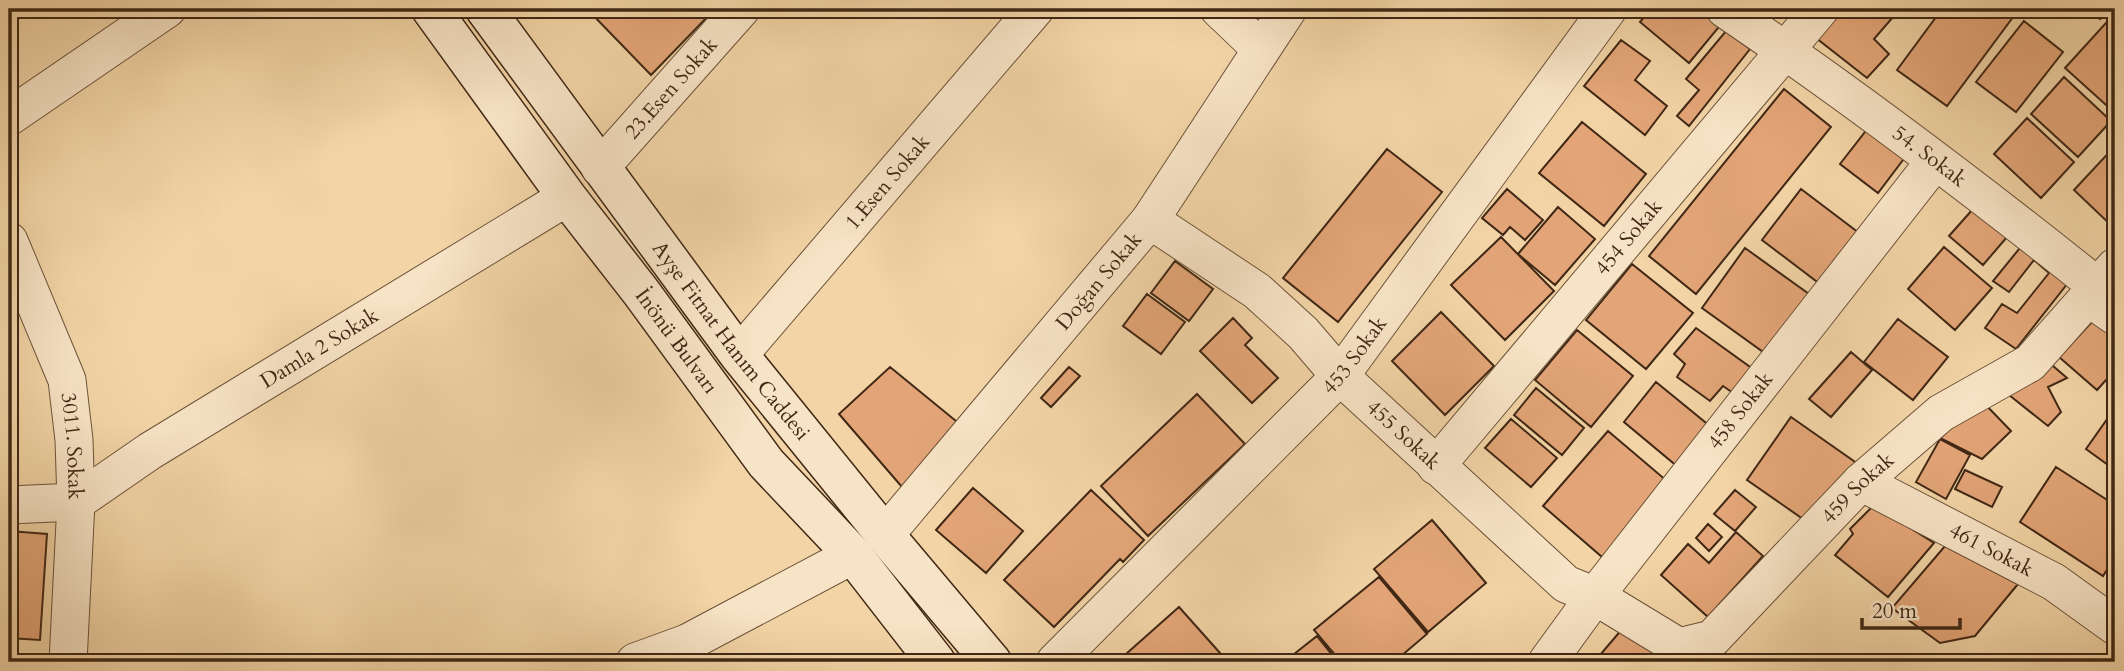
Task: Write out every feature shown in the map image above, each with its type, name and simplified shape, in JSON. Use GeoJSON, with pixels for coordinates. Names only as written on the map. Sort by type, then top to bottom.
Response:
{"type":"FeatureCollection","features":[{"type":"Feature","properties":{"kind":"main road","name":"İnönü Bulvarı"},"geometry":{"type":"LineString","coordinates":[[431,9],[567,197],[641,292],[766,463],[869,545],[936,662]]}},
{"type":"Feature","properties":{"kind":"main road","name":"Ayşe Fitnat Hanım Caddesi"},"geometry":{"type":"LineString","coordinates":[[494,12],[600,168],[739,355],[869,545],[992,662]]}},
{"type":"Feature","properties":{"kind":"street"},"geometry":{"type":"LineString","coordinates":[[9,117],[167,9]]}},
{"type":"Feature","properties":{"kind":"street","name":"23.Esen Sokak"},"geometry":{"type":"LineString","coordinates":[[600,168],[741,9]]}},
{"type":"Feature","properties":{"kind":"street","name":"1.Esen Sokak"},"geometry":{"type":"LineString","coordinates":[[739,355],[1035,9]]}},
{"type":"Feature","properties":{"kind":"street"},"geometry":{"type":"LineString","coordinates":[[1219,9],[1261,49]]}},
{"type":"Feature","properties":{"kind":"street","name":"Doğan Sokak"},"geometry":{"type":"LineString","coordinates":[[869,545],[1150,220],[1288,9]]}},
{"type":"Feature","properties":{"kind":"street","name":"453 Sokak"},"geometry":{"type":"LineString","coordinates":[[1055,662],[1340,376],[1608,9]]}},
{"type":"Feature","properties":{"kind":"street","name":"54. Sokak"},"geometry":{"type":"LineString","coordinates":[[1726,9],[1787,51],[2109,290]]}},
{"type":"Feature","properties":{"kind":"street","name":"454 Sokak"},"geometry":{"type":"LineString","coordinates":[[1436,466],[1820,9]]}},
{"type":"Feature","properties":{"kind":"street","name":"458 Sokak"},"geometry":{"type":"LineString","coordinates":[[1547,662],[1595,596],[1936,161]]}},
{"type":"Feature","properties":{"kind":"street","name":"Damla 2 Sokak"},"geometry":{"type":"LineString","coordinates":[[76,502],[150,451],[567,197]]}},
{"type":"Feature","properties":{"kind":"street","name":"455 Sokak"},"geometry":{"type":"LineString","coordinates":[[1150,220],[1257,291],[1303,332],[1340,376],[1566,584],[1595,596]]}},
{"type":"Feature","properties":{"kind":"street","name":"3011. Sokak"},"geometry":{"type":"LineString","coordinates":[[9,241],[67,380],[75,440],[76,502],[68,662]]}},
{"type":"Feature","properties":{"kind":"street","name":"459 Sokak"},"geometry":{"type":"LineString","coordinates":[[1595,596],[1679,647],[1712,639],[1861,482],[1941,413],[2030,363],[2109,290]]}},
{"type":"Feature","properties":{"kind":"street","name":"461 Sokak"},"geometry":{"type":"LineString","coordinates":[[1861,482],[2054,582],[2115,626]]}},
{"type":"Feature","properties":{"kind":"street"},"geometry":{"type":"LineString","coordinates":[[9,505],[76,502]]}},
{"type":"Feature","properties":{"kind":"street"},"geometry":{"type":"LineString","coordinates":[[635,662],[687,643],[869,545]]}},
{"type":"Feature","properties":{"kind":"building"},"geometry":{"type":"Polygon","coordinates":[[[587,9],[713,9],[714,10],[651,75],[587,9]]]}},
{"type":"Feature","properties":{"kind":"building"},"geometry":{"type":"Polygon","coordinates":[[[1651,9],[1719,9],[1728,16],[1689,63],[1640,22],[1651,9]]]}},
{"type":"Feature","properties":{"kind":"building"},"geometry":{"type":"Polygon","coordinates":[[[1832,9],[1900,9],[1874,39],[1889,54],[1867,78],[1811,34],[1832,9]]]}},
{"type":"Feature","properties":{"kind":"building"},"geometry":{"type":"Polygon","coordinates":[[[1942,9],[2019,9],[1947,106],[1897,70],[1942,9]]]}},
{"type":"Feature","properties":{"kind":"building"},"geometry":{"type":"Polygon","coordinates":[[[2086,9],[2107,9],[2100,19],[2086,9]]]}},
{"type":"Feature","properties":{"kind":"building"},"geometry":{"type":"Polygon","coordinates":[[[2115,13],[2115,113],[2065,68],[2115,13]]]}},
{"type":"Feature","properties":{"kind":"building"},"geometry":{"type":"Polygon","coordinates":[[[2024,21],[2063,52],[2016,112],[1976,82],[2024,21]]]}},
{"type":"Feature","properties":{"kind":"building"},"geometry":{"type":"Polygon","coordinates":[[[1726,31],[1750,49],[1689,126],[1677,116],[1699,90],[1686,79],[1726,31]]]}},
{"type":"Feature","properties":{"kind":"building"},"geometry":{"type":"Polygon","coordinates":[[[1621,40],[1650,61],[1635,80],[1667,106],[1645,135],[1584,86],[1621,40]]]}},
{"type":"Feature","properties":{"kind":"building"},"geometry":{"type":"Polygon","coordinates":[[[2064,77],[2111,121],[2078,157],[2031,114],[2064,77]]]}},
{"type":"Feature","properties":{"kind":"building"},"geometry":{"type":"Polygon","coordinates":[[[1784,89],[1831,127],[1696,294],[1649,256],[1784,89]]]}},
{"type":"Feature","properties":{"kind":"building"},"geometry":{"type":"Polygon","coordinates":[[[2027,118],[2074,162],[2041,198],[1994,154],[2027,118]]]}},
{"type":"Feature","properties":{"kind":"building"},"geometry":{"type":"Polygon","coordinates":[[[1582,122],[1646,174],[1604,226],[1539,173],[1582,122]]]}},
{"type":"Feature","properties":{"kind":"building"},"geometry":{"type":"Polygon","coordinates":[[[1872,123],[1909,152],[1878,193],[1840,164],[1872,123]]]}},
{"type":"Feature","properties":{"kind":"building"},"geometry":{"type":"Polygon","coordinates":[[[2115,146],[2115,229],[2074,190],[2115,146]]]}},
{"type":"Feature","properties":{"kind":"building"},"geometry":{"type":"Polygon","coordinates":[[[1387,149],[1442,192],[1338,322],[1283,278],[1387,149]]]}},
{"type":"Feature","properties":{"kind":"building"},"geometry":{"type":"Polygon","coordinates":[[[1507,189],[1543,220],[1525,240],[1510,227],[1503,235],[1482,218],[1507,189]]]}},
{"type":"Feature","properties":{"kind":"building"},"geometry":{"type":"Polygon","coordinates":[[[1801,189],[1859,233],[1820,284],[1762,240],[1801,189]]]}},
{"type":"Feature","properties":{"kind":"building"},"geometry":{"type":"Polygon","coordinates":[[[1558,207],[1595,239],[1555,285],[1518,254],[1558,207]]]}},
{"type":"Feature","properties":{"kind":"building"},"geometry":{"type":"Polygon","coordinates":[[[1973,209],[2007,237],[1983,265],[1949,236],[1973,209]]]}},
{"type":"Feature","properties":{"kind":"building"},"geometry":{"type":"Polygon","coordinates":[[[1501,237],[1554,291],[1505,340],[1451,285],[1501,237]]]}},
{"type":"Feature","properties":{"kind":"building"},"geometry":{"type":"Polygon","coordinates":[[[2028,238],[2075,274],[2016,349],[1985,328],[2002,304],[2017,313],[2049,273],[2034,260],[2009,292],[1993,281],[2028,238]]]}},
{"type":"Feature","properties":{"kind":"building"},"geometry":{"type":"Polygon","coordinates":[[[1944,247],[1992,288],[1955,330],[1908,289],[1944,247]]]}},
{"type":"Feature","properties":{"kind":"building"},"geometry":{"type":"Polygon","coordinates":[[[1745,248],[1809,294],[1766,354],[1702,308],[1745,248]]]}},
{"type":"Feature","properties":{"kind":"building"},"geometry":{"type":"Polygon","coordinates":[[[1175,261],[1213,289],[1189,321],[1151,293],[1175,261]]]}},
{"type":"Feature","properties":{"kind":"building"},"geometry":{"type":"Polygon","coordinates":[[[1632,264],[1693,313],[1646,369],[1586,320],[1632,264]]]}},
{"type":"Feature","properties":{"kind":"building"},"geometry":{"type":"Polygon","coordinates":[[[1147,294],[1185,322],[1161,354],[1123,326],[1147,294]]]}},
{"type":"Feature","properties":{"kind":"building"},"geometry":{"type":"Polygon","coordinates":[[[2103,310],[2115,321],[2115,370],[2097,390],[2059,357],[2103,310]]]}},
{"type":"Feature","properties":{"kind":"building"},"geometry":{"type":"Polygon","coordinates":[[[1441,312],[1494,366],[1445,415],[1392,361],[1441,312]]]}},
{"type":"Feature","properties":{"kind":"building"},"geometry":{"type":"Polygon","coordinates":[[[1233,318],[1252,338],[1245,345],[1278,378],[1252,403],[1200,351],[1233,318]]]}},
{"type":"Feature","properties":{"kind":"building"},"geometry":{"type":"Polygon","coordinates":[[[1898,319],[1948,357],[1913,400],[1864,362],[1898,319]]]}},
{"type":"Feature","properties":{"kind":"building"},"geometry":{"type":"Polygon","coordinates":[[[1696,328],[1757,372],[1736,395],[1723,386],[1710,401],[1677,377],[1685,364],[1674,354],[1696,328]]]}},
{"type":"Feature","properties":{"kind":"building"},"geometry":{"type":"Polygon","coordinates":[[[1577,330],[1633,376],[1591,427],[1535,380],[1577,330]]]}},
{"type":"Feature","properties":{"kind":"building"},"geometry":{"type":"Polygon","coordinates":[[[1851,352],[1872,370],[1831,417],[1809,399],[1851,352]]]}},
{"type":"Feature","properties":{"kind":"building"},"geometry":{"type":"Polygon","coordinates":[[[2045,359],[2067,378],[2048,387],[2061,412],[2048,426],[2009,395],[2045,359]]]}},
{"type":"Feature","properties":{"kind":"building"},"geometry":{"type":"Polygon","coordinates":[[[890,367],[967,430],[908,494],[839,414],[890,367]]]}},
{"type":"Feature","properties":{"kind":"building"},"geometry":{"type":"Polygon","coordinates":[[[1069,367],[1080,376],[1051,407],[1041,398],[1069,367]]]}},
{"type":"Feature","properties":{"kind":"building"},"geometry":{"type":"Polygon","coordinates":[[[1656,382],[1711,427],[1678,467],[1624,422],[1656,382]]]}},
{"type":"Feature","properties":{"kind":"building"},"geometry":{"type":"Polygon","coordinates":[[[1536,388],[1584,428],[1562,455],[1514,415],[1536,388]]]}},
{"type":"Feature","properties":{"kind":"building"},"geometry":{"type":"Polygon","coordinates":[[[1197,394],[1245,444],[1148,536],[1101,486],[1197,394]]]}},
{"type":"Feature","properties":{"kind":"building"},"geometry":{"type":"Polygon","coordinates":[[[1981,400],[2011,431],[1982,459],[1940,438],[1981,400]]]}},
{"type":"Feature","properties":{"kind":"building"},"geometry":{"type":"Polygon","coordinates":[[[2115,408],[2115,470],[2086,449],[2115,408]]]}},
{"type":"Feature","properties":{"kind":"building"},"geometry":{"type":"Polygon","coordinates":[[[1791,417],[1858,464],[1813,526],[1747,480],[1791,417]]]}},
{"type":"Feature","properties":{"kind":"building"},"geometry":{"type":"Polygon","coordinates":[[[1511,419],[1557,458],[1531,487],[1485,448],[1511,419]]]}},
{"type":"Feature","properties":{"kind":"building"},"geometry":{"type":"Polygon","coordinates":[[[1608,431],[1674,487],[1609,563],[1543,506],[1608,431]]]}},
{"type":"Feature","properties":{"kind":"building"},"geometry":{"type":"Polygon","coordinates":[[[1940,439],[1970,455],[1946,499],[1916,482],[1940,439]]]}},
{"type":"Feature","properties":{"kind":"building"},"geometry":{"type":"Polygon","coordinates":[[[2056,467],[2115,505],[2115,557],[2103,576],[2020,522],[2056,467]]]}},
{"type":"Feature","properties":{"kind":"building"},"geometry":{"type":"Polygon","coordinates":[[[1965,470],[2002,487],[1992,507],[1955,489],[1965,470]]]}},
{"type":"Feature","properties":{"kind":"building"},"geometry":{"type":"Polygon","coordinates":[[[973,488],[1023,531],[986,573],[936,530],[973,488]]]}},
{"type":"Feature","properties":{"kind":"building"},"geometry":{"type":"Polygon","coordinates":[[[1091,490],[1144,540],[1123,562],[1120,559],[1054,627],[1004,580],[1091,490]]]}},
{"type":"Feature","properties":{"kind":"building"},"geometry":{"type":"Polygon","coordinates":[[[1735,490],[1756,507],[1735,531],[1714,514],[1735,490]]]}},
{"type":"Feature","properties":{"kind":"building"},"geometry":{"type":"Polygon","coordinates":[[[1874,505],[1934,543],[1888,597],[1835,555],[1853,534],[1850,529],[1874,505]]]}},
{"type":"Feature","properties":{"kind":"building"},"geometry":{"type":"Polygon","coordinates":[[[1432,520],[1486,583],[1428,632],[1374,569],[1432,520]]]}},
{"type":"Feature","properties":{"kind":"building"},"geometry":{"type":"Polygon","coordinates":[[[1708,524],[1722,537],[1709,551],[1696,538],[1708,524]]]}},
{"type":"Feature","properties":{"kind":"building"},"geometry":{"type":"Polygon","coordinates":[[[9,531],[47,534],[40,640],[9,638],[9,531]]]}},
{"type":"Feature","properties":{"kind":"building"},"geometry":{"type":"Polygon","coordinates":[[[1736,532],[1763,556],[1708,617],[1661,575],[1688,544],[1709,563],[1736,532]]]}},
{"type":"Feature","properties":{"kind":"building"},"geometry":{"type":"Polygon","coordinates":[[[1945,546],[2018,584],[1975,636],[1940,643],[1892,608],[1945,546]]]}},
{"type":"Feature","properties":{"kind":"building"},"geometry":{"type":"Polygon","coordinates":[[[1379,577],[1427,634],[1394,662],[1341,662],[1314,630],[1379,577]]]}},
{"type":"Feature","properties":{"kind":"building"},"geometry":{"type":"Polygon","coordinates":[[[1179,607],[1220,653],[1209,662],[1117,662],[1179,607]]]}},
{"type":"Feature","properties":{"kind":"building"},"geometry":{"type":"Polygon","coordinates":[[[1629,621],[1677,662],[1594,662],[1629,621]]]}},
{"type":"Feature","properties":{"kind":"building"},"geometry":{"type":"Polygon","coordinates":[[[1317,636],[1338,662],[1284,662],[1317,636]]]}}]}
